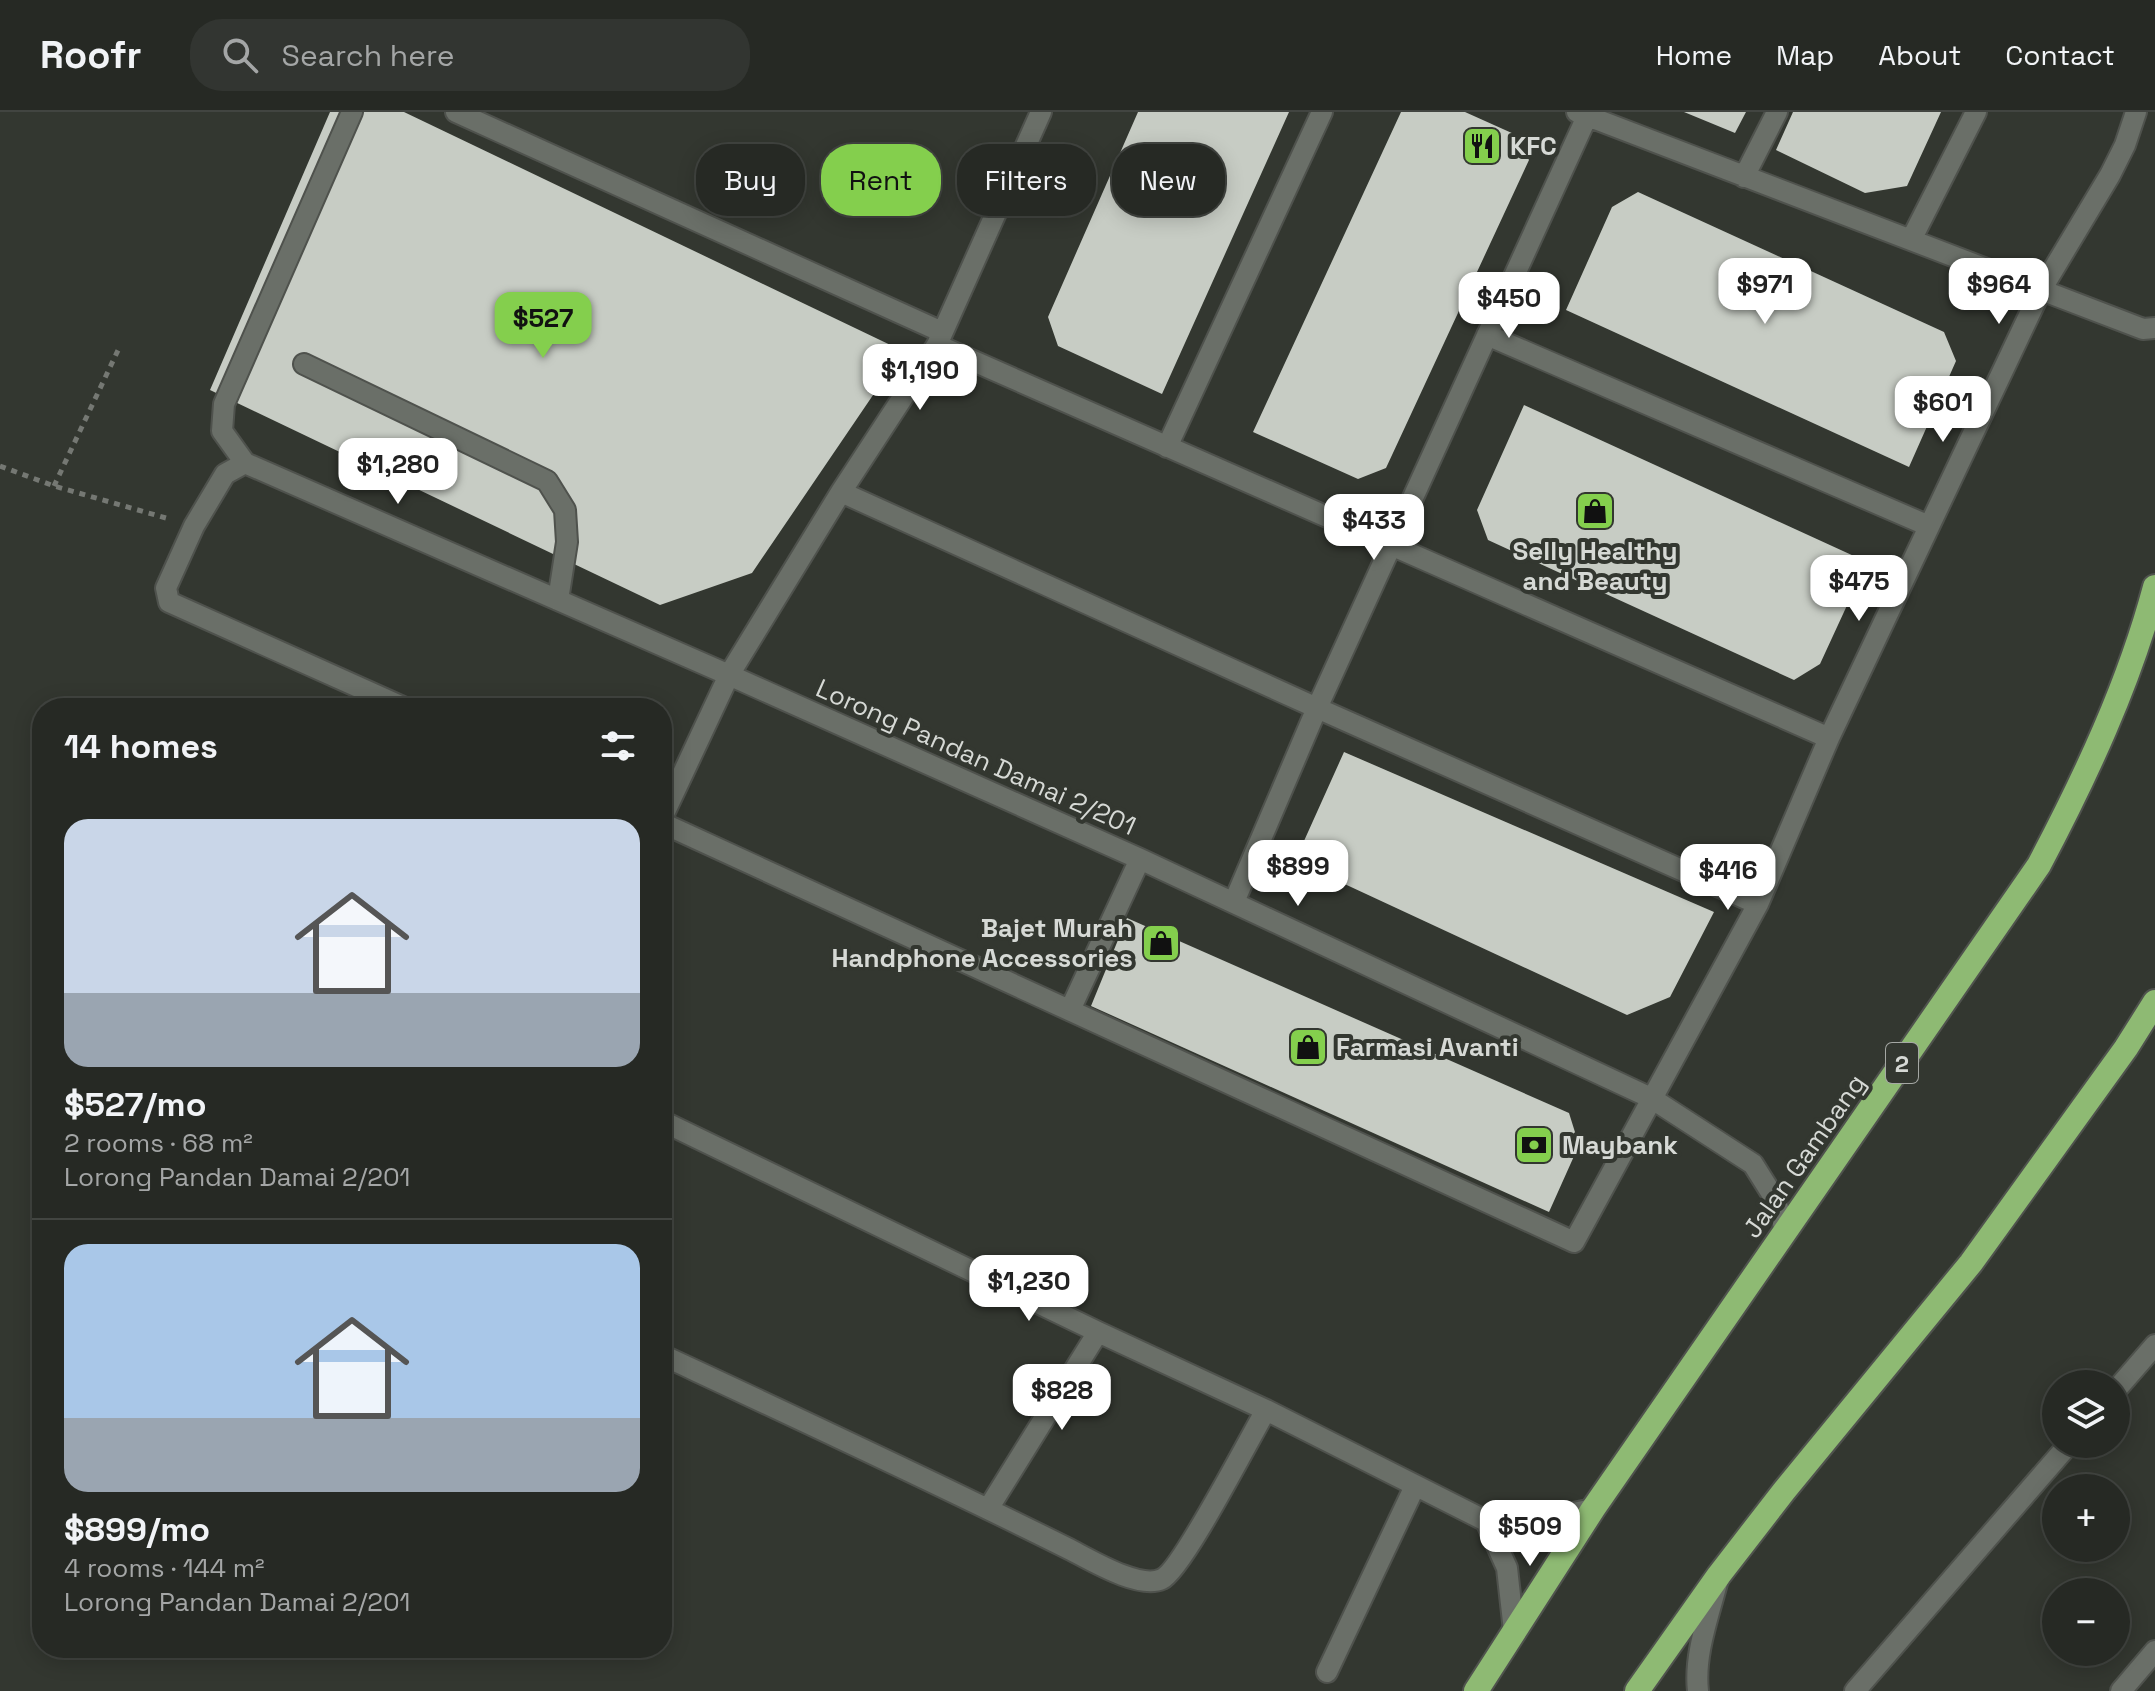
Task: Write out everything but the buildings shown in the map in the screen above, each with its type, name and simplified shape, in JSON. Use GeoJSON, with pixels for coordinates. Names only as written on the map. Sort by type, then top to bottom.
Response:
{"type":"FeatureCollection","features":[{"type":"Feature","properties":{"kind":"highway","name":"Jalan Gambang"},"geometry":{"type":"LineString","coordinates":[[1476,1691],[1593,1509],[2039,865],[2084,779],[2140,641],[2155,587]]}},
{"type":"Feature","properties":{"kind":"highway"},"geometry":{"type":"LineString","coordinates":[[1637,1691],[1719,1575],[1784,1491],[1971,1263],[2126,1048],[2155,1002]]}},
{"type":"Feature","properties":{"kind":"street"},"geometry":{"type":"LineString","coordinates":[[352,112],[224,404],[222,431],[245,463],[225,474],[194,526],[166,588],[169,602],[383,698]]}},
{"type":"Feature","properties":{"kind":"street"},"geometry":{"type":"LineString","coordinates":[[456,112],[1167,447],[1829,738]]}},
{"type":"Feature","properties":{"kind":"street"},"geometry":{"type":"LineString","coordinates":[[672,799],[729,675],[841,492],[940,339],[1041,112]]}},
{"type":"Feature","properties":{"kind":"street"},"geometry":{"type":"LineString","coordinates":[[1167,447],[1322,112]]}},
{"type":"Feature","properties":{"kind":"street"},"geometry":{"type":"LineString","coordinates":[[1744,177],[1777,112]]}},
{"type":"Feature","properties":{"kind":"street"},"geometry":{"type":"LineString","coordinates":[[1911,240],[1976,112]]}},
{"type":"Feature","properties":{"kind":"street"},"geometry":{"type":"LineString","coordinates":[[672,826],[1574,1242],[1758,904],[1829,738],[2041,290],[2110,175],[2125,145],[2136,112]]}},
{"type":"Feature","properties":{"kind":"street"},"geometry":{"type":"LineString","coordinates":[[1234,902],[1317,708],[1584,113],[2151,334]]}},
{"type":"Feature","properties":{"kind":"street"},"geometry":{"type":"LineString","coordinates":[[1487,335],[1929,526]]}},
{"type":"Feature","properties":{"kind":"street"},"geometry":{"type":"LineString","coordinates":[[304,364],[547,481],[565,510],[567,542],[558,600]]}},
{"type":"Feature","properties":{"kind":"street","name":"Lorong Pandan Damai 2/201"},"geometry":{"type":"LineString","coordinates":[[245,463],[1140,859],[1651,1098],[1753,1164],[1775,1199],[1786,1232]]}},
{"type":"Feature","properties":{"kind":"street"},"geometry":{"type":"LineString","coordinates":[[841,492],[1758,904]]}},
{"type":"Feature","properties":{"kind":"street"},"geometry":{"type":"LineString","coordinates":[[1070,1010],[1140,859]]}},
{"type":"Feature","properties":{"kind":"street"},"geometry":{"type":"LineString","coordinates":[[672,1126],[1266,1410],[1486,1521],[1554,1517],[1593,1509]]}},
{"type":"Feature","properties":{"kind":"street"},"geometry":{"type":"LineString","coordinates":[[988,1509],[1098,1332]]}},
{"type":"Feature","properties":{"kind":"street"},"geometry":{"type":"LineString","coordinates":[[2130,1374],[2155,1345]]}},
{"type":"Feature","properties":{"kind":"street"},"geometry":{"type":"LineString","coordinates":[[672,1360],[1121,1575],[1153,1583],[1167,1578],[1187,1551],[1266,1410]]}},
{"type":"Feature","properties":{"kind":"street"},"geometry":{"type":"LineString","coordinates":[[1855,1691],[2057,1458]]}},
{"type":"Feature","properties":{"kind":"street"},"geometry":{"type":"LineString","coordinates":[[1327,1672],[1415,1486]]}},
{"type":"Feature","properties":{"kind":"street"},"geometry":{"type":"LineString","coordinates":[[1486,1521],[1507,1568],[1514,1631]]}},
{"type":"Feature","properties":{"kind":"street"},"geometry":{"type":"LineString","coordinates":[[1698,1691],[1696,1677],[1700,1651],[1719,1575]]}},
{"type":"Feature","properties":{"kind":"street"},"geometry":{"type":"LineString","coordinates":[[2121,1691],[2155,1651]]}},
{"type":"Feature","properties":{"kind":"path"},"geometry":{"type":"LineString","coordinates":[[54,486],[120,346]]}},
{"type":"Feature","properties":{"kind":"path"},"geometry":{"type":"LineString","coordinates":[[0,466],[54,486],[194,526]]}},
{"type":"Feature","properties":{"kind":"place","name":"KFC"},"geometry":{"type":"Point","coordinates":[1482,146]}},
{"type":"Feature","properties":{"kind":"place","name":"Selly Healthy and Beauty"},"geometry":{"type":"Point","coordinates":[1595,511]}},
{"type":"Feature","properties":{"kind":"place","name":"Bajet Murah Handphone Accessories"},"geometry":{"type":"Point","coordinates":[1161,943]}},
{"type":"Feature","properties":{"kind":"place","name":"Farmasi Avanti"},"geometry":{"type":"Point","coordinates":[1308,1047]}},
{"type":"Feature","properties":{"kind":"place","name":"Maybank"},"geometry":{"type":"Point","coordinates":[1534,1145]}}]}
